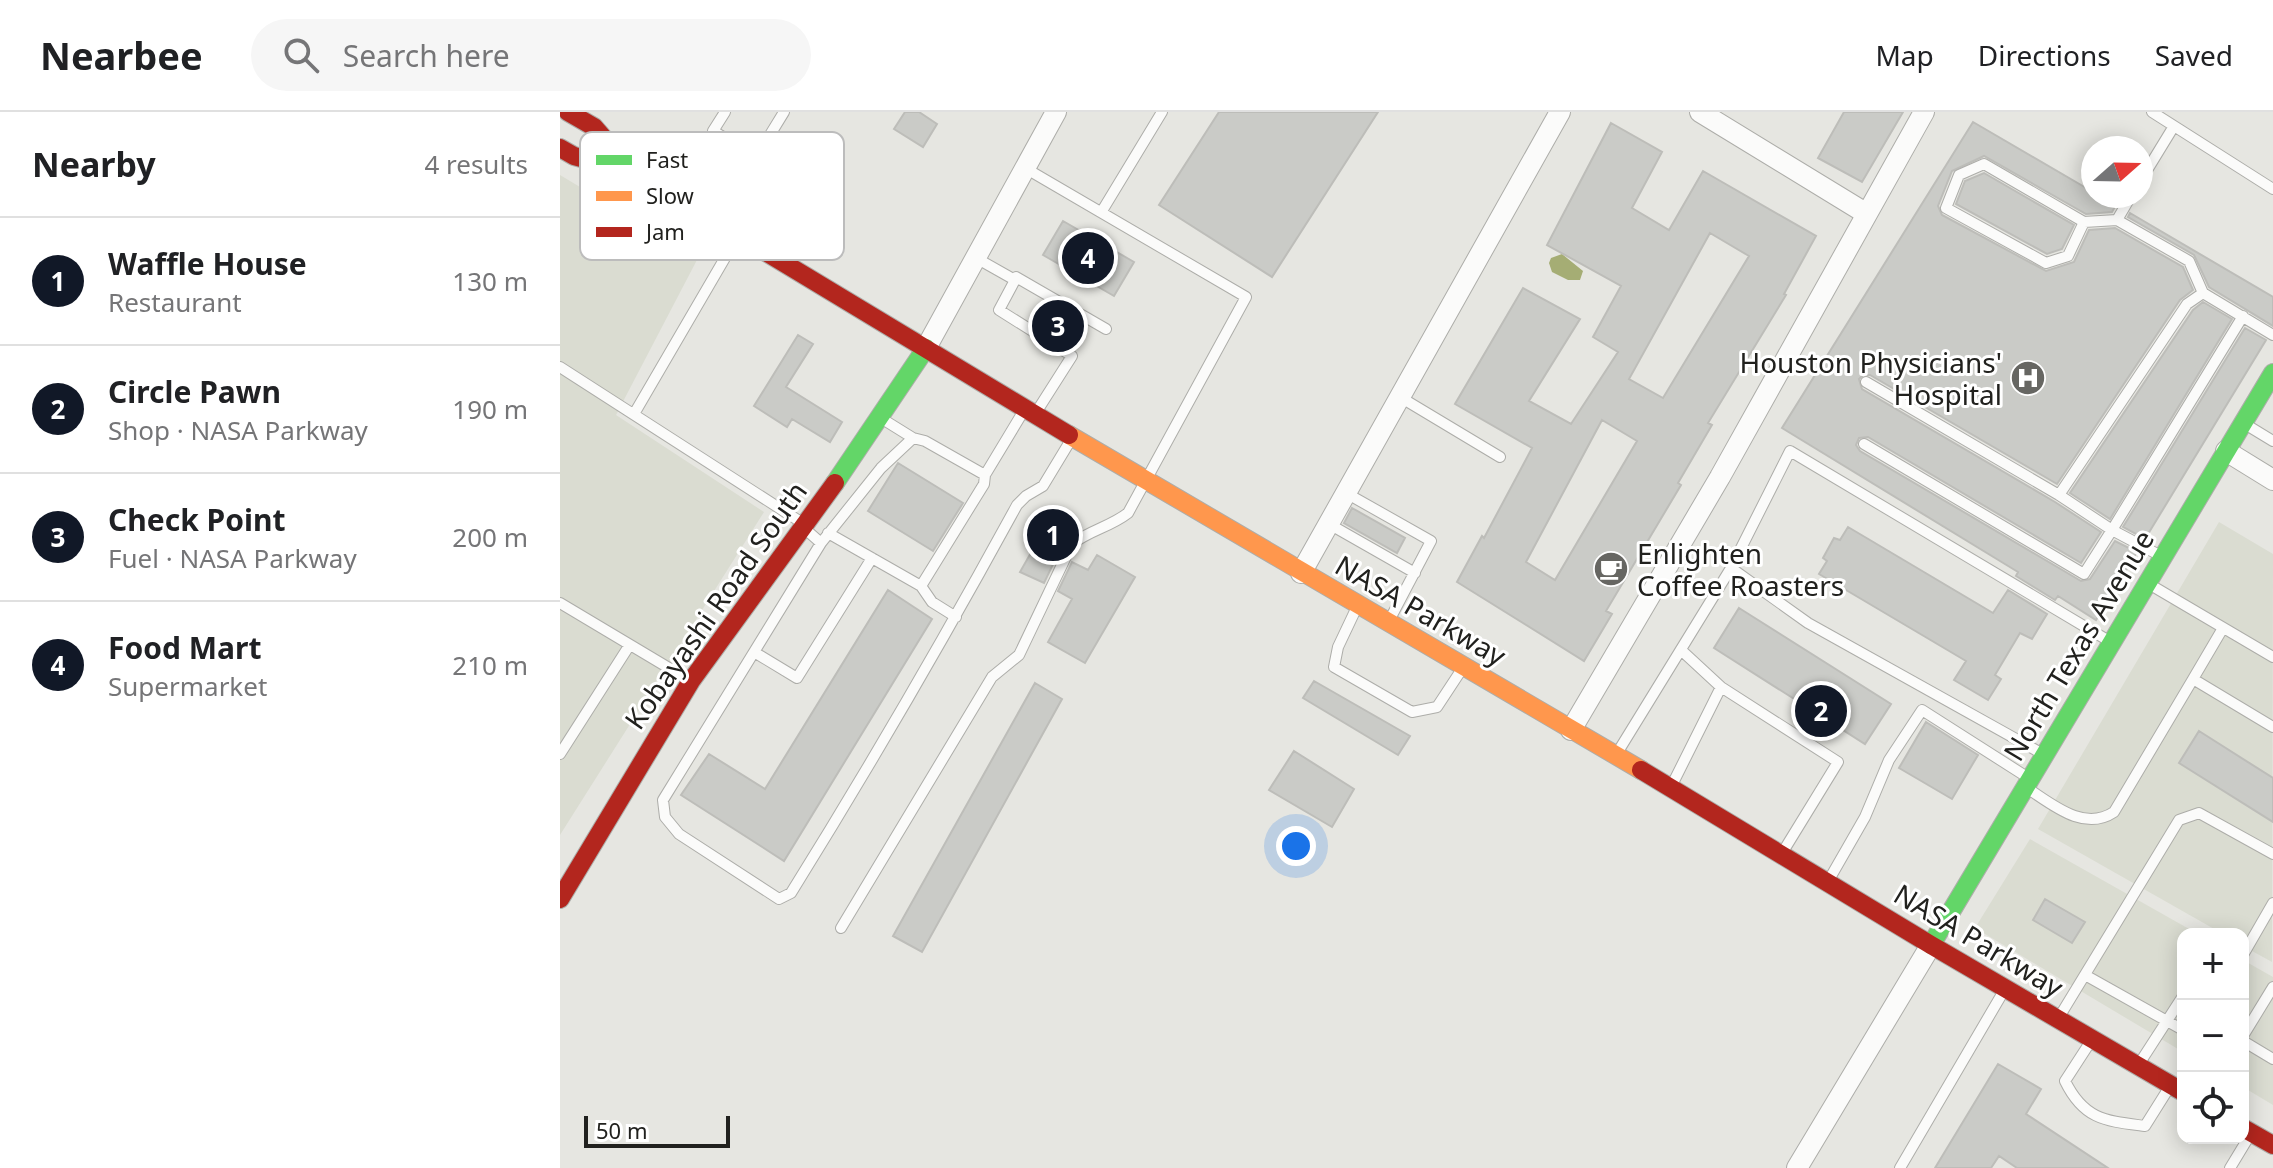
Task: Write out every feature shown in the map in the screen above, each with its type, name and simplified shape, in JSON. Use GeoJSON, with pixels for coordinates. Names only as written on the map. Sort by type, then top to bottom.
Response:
{"type":"FeatureCollection","features":[{"type":"Feature","properties":{"kind":"main road","name":"NASA Parkway"},"geometry":{"type":"LineString","coordinates":[[568,112],[598,132]]}},
{"type":"Feature","properties":{"kind":"main road","name":"NASA Parkway"},"geometry":{"type":"LineString","coordinates":[[560,148],[580,158]]}},
{"type":"Feature","properties":{"kind":"main road","name":"NASA Parkway"},"geometry":{"type":"LineString","coordinates":[[776,260],[1144,481],[1616,755],[2177,1089]]}},
{"type":"Feature","properties":{"kind":"main road","name":"Kobayashi Road South"},"geometry":{"type":"LineString","coordinates":[[562,891],[691,681],[804,526],[926,348]]}},
{"type":"Feature","properties":{"kind":"main road","name":"North Texas Avenue"},"geometry":{"type":"LineString","coordinates":[[1931,945],[2273,373]]}},
{"type":"Feature","properties":{"kind":"main road"},"geometry":{"type":"LineString","coordinates":[[2249,1131],[2273,1145]]}},
{"type":"Feature","properties":{"kind":"street"},"geometry":{"type":"LineString","coordinates":[[926,348],[1056,112]]}},
{"type":"Feature","properties":{"kind":"street"},"geometry":{"type":"LineString","coordinates":[[1301,573],[1560,112]]}},
{"type":"Feature","properties":{"kind":"street"},"geometry":{"type":"LineString","coordinates":[[1700,112],[1867,214]]}},
{"type":"Feature","properties":{"kind":"street"},"geometry":{"type":"LineString","coordinates":[[1571,730],[1720,477],[1924,112]]}},
{"type":"Feature","properties":{"kind":"street"},"geometry":{"type":"LineString","coordinates":[[2226,451],[2273,480]]}},
{"type":"Feature","properties":{"kind":"street"},"geometry":{"type":"LineString","coordinates":[[1797,1168],[1931,945]]}},
{"type":"Feature","properties":{"kind":"lane"},"geometry":{"type":"LineString","coordinates":[[715,132],[725,112]]}},
{"type":"Feature","properties":{"kind":"lane"},"geometry":{"type":"LineString","coordinates":[[772,132],[784,112]]}},
{"type":"Feature","properties":{"kind":"lane"},"geometry":{"type":"LineString","coordinates":[[1102,211],[1162,112]]}},
{"type":"Feature","properties":{"kind":"lane"},"geometry":{"type":"LineString","coordinates":[[2152,112],[2273,189]]}},
{"type":"Feature","properties":{"kind":"lane"},"geometry":{"type":"LineString","coordinates":[[2153,160],[2174,126]]}},
{"type":"Feature","properties":{"kind":"lane"},"geometry":{"type":"LineString","coordinates":[[2084,222],[2068,256],[2046,263],[1946,208],[1959,175],[1984,164],[2084,222],[2117,220],[2189,261],[2203,293],[2273,335]]}},
{"type":"Feature","properties":{"kind":"lane"},"geometry":{"type":"LineString","coordinates":[[841,928],[992,677],[1019,655],[1072,544],[1088,532],[1113,525],[1128,513],[1246,297],[1025,168]]}},
{"type":"Feature","properties":{"kind":"lane"},"geometry":{"type":"LineString","coordinates":[[2117,220],[2124,208]]}},
{"type":"Feature","properties":{"kind":"lane"},"geometry":{"type":"LineString","coordinates":[[976,258],[1015,280]]}},
{"type":"Feature","properties":{"kind":"lane"},"geometry":{"type":"LineString","coordinates":[[634,414],[724,260]]}},
{"type":"Feature","properties":{"kind":"lane"},"geometry":{"type":"LineString","coordinates":[[921,586],[984,484],[985,475],[1072,356],[999,310],[1016,277],[1106,329]]}},
{"type":"Feature","properties":{"kind":"lane"},"geometry":{"type":"LineString","coordinates":[[2059,495],[2187,304],[2203,293]]}},
{"type":"Feature","properties":{"kind":"lane"},"geometry":{"type":"LineString","coordinates":[[1864,444],[2084,574],[2243,316]]}},
{"type":"Feature","properties":{"kind":"lane"},"geometry":{"type":"LineString","coordinates":[[560,367],[804,526],[821,543]]}},
{"type":"Feature","properties":{"kind":"lane"},"geometry":{"type":"LineString","coordinates":[[1866,382],[2059,495],[2112,530],[2163,557]]}},
{"type":"Feature","properties":{"kind":"lane"},"geometry":{"type":"LineString","coordinates":[[1400,397],[1500,457]]}},
{"type":"Feature","properties":{"kind":"lane"},"geometry":{"type":"LineString","coordinates":[[880,417],[913,438],[925,441],[985,475]]}},
{"type":"Feature","properties":{"kind":"lane"},"geometry":{"type":"LineString","coordinates":[[2243,423],[2273,441]]}},
{"type":"Feature","properties":{"kind":"lane"},"geometry":{"type":"LineString","coordinates":[[913,438],[881,468],[821,543],[663,800],[665,817],[679,834],[779,899],[791,893],[806,870],[920,682],[1017,505],[1043,486],[1072,438]]}},
{"type":"Feature","properties":{"kind":"lane"},"geometry":{"type":"LineString","coordinates":[[1616,755],[1731,568],[1790,451],[2112,643]]}},
{"type":"Feature","properties":{"kind":"lane"},"geometry":{"type":"LineString","coordinates":[[1346,493],[1363,508],[1396,527],[1431,541],[1388,623]]}},
{"type":"Feature","properties":{"kind":"lane"},"geometry":{"type":"LineString","coordinates":[[1329,524],[1383,550],[1415,573]]}},
{"type":"Feature","properties":{"kind":"lane"},"geometry":{"type":"LineString","coordinates":[[828,533],[921,586],[932,602],[956,617]]}},
{"type":"Feature","properties":{"kind":"lane"},"geometry":{"type":"LineString","coordinates":[[754,652],[797,678],[872,558]]}},
{"type":"Feature","properties":{"kind":"lane"},"geometry":{"type":"LineString","coordinates":[[1731,568],[1808,623],[2044,755]]}},
{"type":"Feature","properties":{"kind":"lane"},"geometry":{"type":"LineString","coordinates":[[2148,583],[2273,657]]}},
{"type":"Feature","properties":{"kind":"lane"},"geometry":{"type":"LineString","coordinates":[[560,603],[691,681]]}},
{"type":"Feature","properties":{"kind":"lane"},"geometry":{"type":"LineString","coordinates":[[1358,606],[1338,647],[1334,667],[1391,702],[1412,712],[1437,707],[1463,667]]}},
{"type":"Feature","properties":{"kind":"lane"},"geometry":{"type":"LineString","coordinates":[[1827,883],[1865,817],[1889,760],[1922,710],[2061,809],[2084,820],[2108,816],[2119,806],[2223,628]]}},
{"type":"Feature","properties":{"kind":"lane"},"geometry":{"type":"LineString","coordinates":[[560,754],[629,646]]}},
{"type":"Feature","properties":{"kind":"lane"},"geometry":{"type":"LineString","coordinates":[[1681,650],[1721,687],[1838,762],[1780,855]]}},
{"type":"Feature","properties":{"kind":"lane"},"geometry":{"type":"LineString","coordinates":[[2193,679],[2273,727]]}},
{"type":"Feature","properties":{"kind":"lane"},"geometry":{"type":"LineString","coordinates":[[1670,788],[1721,687]]}},
{"type":"Feature","properties":{"kind":"lane"},"geometry":{"type":"LineString","coordinates":[[2058,1020],[2179,820],[2199,813],[2273,854]]}},
{"type":"Feature","properties":{"kind":"lane"},"geometry":{"type":"LineString","coordinates":[[2249,945],[2273,903]]}},
{"type":"Feature","properties":{"kind":"lane"},"geometry":{"type":"LineString","coordinates":[[2085,975],[2177,1026]]}},
{"type":"Feature","properties":{"kind":"lane"},"geometry":{"type":"LineString","coordinates":[[2249,1028],[2273,987]]}},
{"type":"Feature","properties":{"kind":"lane"},"geometry":{"type":"LineString","coordinates":[[1900,1168],[2005,988]]}},
{"type":"Feature","properties":{"kind":"lane"},"geometry":{"type":"LineString","coordinates":[[2138,1066],[2181,1000]]}},
{"type":"Feature","properties":{"kind":"lane"},"geometry":{"type":"LineString","coordinates":[[2092,1039],[2065,1081],[2074,1099],[2103,1121],[2145,1126],[2177,1089]]}},
{"type":"Feature","properties":{"kind":"lane"},"geometry":{"type":"LineString","coordinates":[[2249,1042],[2273,1059]]}},
{"type":"Feature","properties":{"kind":"lane"},"geometry":{"type":"LineString","coordinates":[[2230,1168],[2241,1144]]}},
{"type":"Feature","properties":{"kind":"shaded area"},"geometry":{"type":"Polygon","coordinates":[[[560,175],[580,187],[580,260],[697,260],[616,415],[764,512],[560,835],[560,175]]]}},
{"type":"Feature","properties":{"kind":"shaded area"},"geometry":{"type":"Polygon","coordinates":[[[1562,254],[1583,271],[1580,280],[1568,280],[1552,272],[1551,258],[1562,254]]]}},
{"type":"Feature","properties":{"kind":"shaded area"},"geometry":{"type":"Polygon","coordinates":[[[2219,522],[2273,554],[2272,962],[2249,949],[2249,928],[2212,928],[2038,829],[2219,522]]]}},
{"type":"Feature","properties":{"kind":"shaded area"},"geometry":{"type":"Polygon","coordinates":[[[2030,839],[2187,928],[2177,928],[2177,1048],[1975,928],[2030,839]]]}},
{"type":"Feature","properties":{"kind":"shaded area"},"geometry":{"type":"Polygon","coordinates":[[[2249,963],[2273,977],[2273,1105],[2249,1091],[2249,963]]]}},
{"type":"Feature","properties":{"kind":"building"},"geometry":{"type":"Polygon","coordinates":[[[905,112],[919,112],[937,124],[923,147],[894,129],[905,112]]]}},
{"type":"Feature","properties":{"kind":"building"},"geometry":{"type":"Polygon","coordinates":[[[1219,112],[1378,112],[1272,277],[1159,205],[1219,112]]]}},
{"type":"Feature","properties":{"kind":"building"},"geometry":{"type":"Polygon","coordinates":[[[1844,112],[1903,112],[1862,182],[1818,158],[1844,112]]]}},
{"type":"Feature","properties":{"kind":"building","name":"Houston Physicians' Hospital"},"geometry":{"type":"Polygon","coordinates":[[[1973,122],[2081,185],[2081,208],[2114,208],[2112,212],[2086,214],[1984,156],[1952,171],[1938,206],[1942,215],[2046,271],[2074,262],[2089,230],[2115,228],[2183,267],[2193,290],[2180,300],[2057,484],[1870,375],[1859,379],[1862,389],[2101,532],[2081,563],[1868,437],[1859,438],[1856,445],[1860,451],[2081,581],[2090,579],[2115,541],[2137,552],[2096,620],[2058,596],[2055,600],[2016,576],[2018,572],[1782,428],[1973,122]]]}},
{"type":"Feature","properties":{"kind":"building"},"geometry":{"type":"Polygon","coordinates":[[[1611,123],[1662,152],[1632,208],[1669,230],[1703,171],[1816,236],[1786,295],[1708,423],[1712,425],[1678,483],[1681,485],[1606,611],[1612,614],[1584,661],[1457,582],[1532,448],[1455,404],[1523,288],[1580,319],[1529,401],[1571,424],[1618,352],[1593,337],[1621,286],[1547,245],[1611,123]],[[1710,233],[1629,379],[1663,398],[1749,256],[1710,233]],[[1602,420],[1526,562],[1555,580],[1637,441],[1602,420]]]}},
{"type":"Feature","properties":{"kind":"building"},"geometry":{"type":"Polygon","coordinates":[[[1984,173],[2074,225],[2062,249],[2047,254],[1956,204],[1965,181],[1984,173]]]}},
{"type":"Feature","properties":{"kind":"building"},"geometry":{"type":"Polygon","coordinates":[[[2130,213],[2273,297],[2273,326],[2209,287],[2194,255],[2128,217],[2130,213]]]}},
{"type":"Feature","properties":{"kind":"building"},"geometry":{"type":"Polygon","coordinates":[[[1063,221],[1134,262],[1114,296],[1043,255],[1063,221]]]}},
{"type":"Feature","properties":{"kind":"building"},"geometry":{"type":"Polygon","coordinates":[[[2203,302],[2232,319],[2110,519],[2070,493],[2193,310],[2203,302]]]}},
{"type":"Feature","properties":{"kind":"building"},"geometry":{"type":"Polygon","coordinates":[[[2245,328],[2266,340],[2145,539],[2123,527],[2245,328]]]}},
{"type":"Feature","properties":{"kind":"building"},"geometry":{"type":"Polygon","coordinates":[[[798,335],[813,344],[786,387],[842,422],[830,442],[792,419],[787,427],[754,406],[798,335]]]}},
{"type":"Feature","properties":{"kind":"building"},"geometry":{"type":"Polygon","coordinates":[[[898,463],[963,503],[933,551],[868,511],[898,463]]]}},
{"type":"Feature","properties":{"kind":"building"},"geometry":{"type":"Polygon","coordinates":[[[1057,507],[1074,518],[1054,552],[1058,554],[1044,583],[1020,572],[1057,507]]]}},
{"type":"Feature","properties":{"kind":"building"},"geometry":{"type":"Polygon","coordinates":[[[1352,508],[1405,538],[1397,553],[1344,523],[1352,508]]]}},
{"type":"Feature","properties":{"kind":"building"},"geometry":{"type":"Polygon","coordinates":[[[1848,527],[1993,613],[2008,590],[2047,614],[2032,639],[2020,633],[1995,675],[2001,679],[1988,700],[1954,680],[1966,661],[1819,574],[1827,561],[1823,558],[1834,538],[1840,540],[1848,527]]]}},
{"type":"Feature","properties":{"kind":"building"},"geometry":{"type":"Polygon","coordinates":[[[1097,555],[1135,577],[1085,663],[1048,642],[1072,599],[1058,591],[1072,562],[1088,570],[1097,555]]]}},
{"type":"Feature","properties":{"kind":"building"},"geometry":{"type":"Polygon","coordinates":[[[888,590],[932,619],[784,861],[681,795],[709,754],[765,789],[888,590]]]}},
{"type":"Feature","properties":{"kind":"building"},"geometry":{"type":"Polygon","coordinates":[[[1739,608],[1891,704],[1865,744],[1714,648],[1739,608]]]}},
{"type":"Feature","properties":{"kind":"building"},"geometry":{"type":"Polygon","coordinates":[[[1314,681],[1410,736],[1398,755],[1303,698],[1314,681]]]}},
{"type":"Feature","properties":{"kind":"building"},"geometry":{"type":"Polygon","coordinates":[[[1035,683],[1062,699],[922,952],[893,936],[1035,683]]]}},
{"type":"Feature","properties":{"kind":"building"},"geometry":{"type":"Polygon","coordinates":[[[1926,722],[1978,755],[1952,799],[1899,768],[1926,722]]]}},
{"type":"Feature","properties":{"kind":"building"},"geometry":{"type":"Polygon","coordinates":[[[2199,731],[2273,778],[2273,822],[2179,763],[2199,731]]]}},
{"type":"Feature","properties":{"kind":"building"},"geometry":{"type":"Polygon","coordinates":[[[1294,751],[1354,789],[1332,827],[1269,790],[1294,751]]]}},
{"type":"Feature","properties":{"kind":"building"},"geometry":{"type":"Polygon","coordinates":[[[2045,899],[2085,922],[2072,943],[2033,920],[2045,899]]]}},
{"type":"Feature","properties":{"kind":"building"},"geometry":{"type":"Polygon","coordinates":[[[1998,1064],[2041,1089],[2026,1114],[2108,1168],[2017,1168],[1999,1156],[1991,1168],[1935,1168],[1998,1064]]]}},
{"type":"Feature","properties":{"kind":"traffic: fast"},"geometry":{"type":"LineString","coordinates":[[835,483],[926,348]]}},
{"type":"Feature","properties":{"kind":"traffic: fast"},"geometry":{"type":"LineString","coordinates":[[1931,945],[2273,373]]}},
{"type":"Feature","properties":{"kind":"traffic: slow"},"geometry":{"type":"LineString","coordinates":[[1069,435],[1641,770]]}},
{"type":"Feature","properties":{"kind":"traffic: jam"},"geometry":{"type":"LineString","coordinates":[[568,112],[598,132]]}},
{"type":"Feature","properties":{"kind":"traffic: jam"},"geometry":{"type":"LineString","coordinates":[[560,148],[580,158]]}},
{"type":"Feature","properties":{"kind":"traffic: jam"},"geometry":{"type":"LineString","coordinates":[[779,260],[1069,435]]}},
{"type":"Feature","properties":{"kind":"traffic: jam"},"geometry":{"type":"LineString","coordinates":[[560,899],[691,681],[835,483]]}},
{"type":"Feature","properties":{"kind":"traffic: jam"},"geometry":{"type":"LineString","coordinates":[[1641,770],[2177,1088]]}},
{"type":"Feature","properties":{"kind":"traffic: jam"},"geometry":{"type":"LineString","coordinates":[[2249,1131],[2273,1145]]}},
{"type":"Feature","properties":{"kind":"place","name":"Food Mart"},"geometry":{"type":"Point","coordinates":[1088,258]}},
{"type":"Feature","properties":{"kind":"place","name":"Check Point"},"geometry":{"type":"Point","coordinates":[1058,326]}},
{"type":"Feature","properties":{"kind":"place","name":"Houston Physicians' Hospital"},"geometry":{"type":"Point","coordinates":[2028,378]}},
{"type":"Feature","properties":{"kind":"place","name":"Waffle House"},"geometry":{"type":"Point","coordinates":[1053,535]}},
{"type":"Feature","properties":{"kind":"place","name":"Enlighten Coffee Roasters"},"geometry":{"type":"Point","coordinates":[1611,569]}},
{"type":"Feature","properties":{"kind":"place","name":"Circle Pawn"},"geometry":{"type":"Point","coordinates":[1821,711]}}]}
